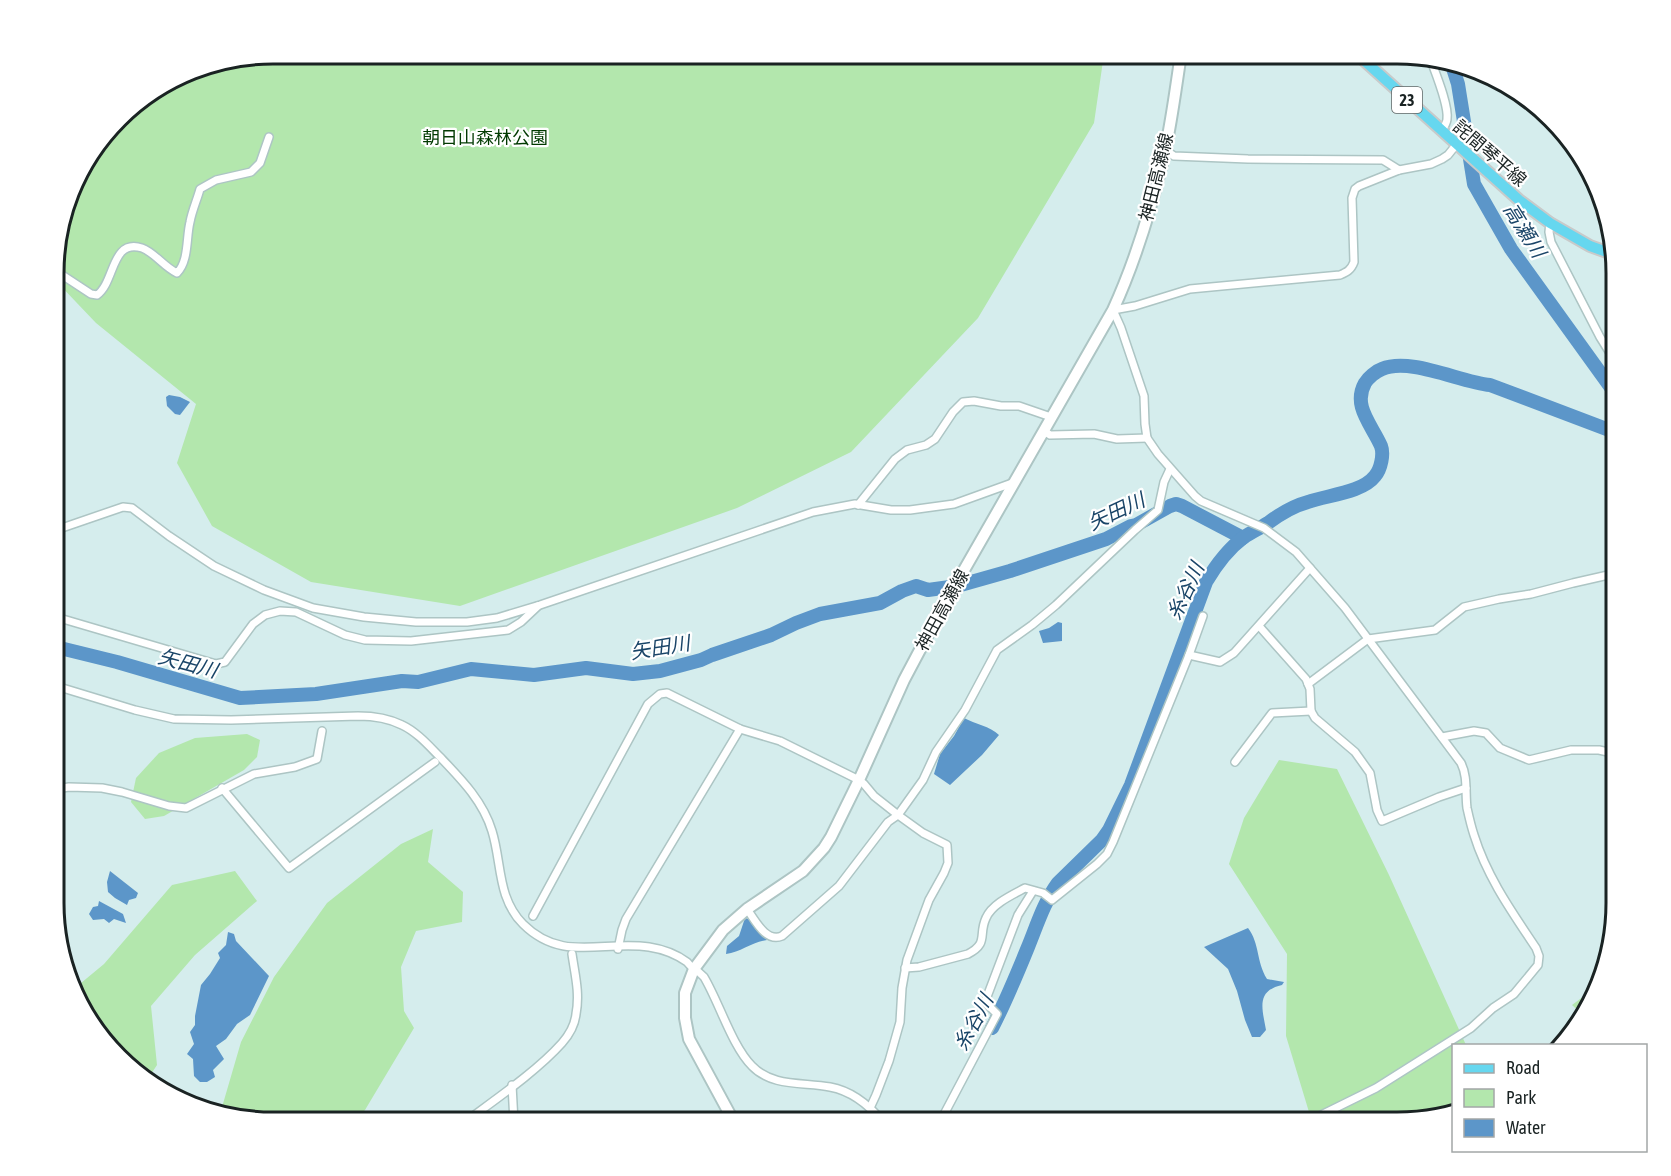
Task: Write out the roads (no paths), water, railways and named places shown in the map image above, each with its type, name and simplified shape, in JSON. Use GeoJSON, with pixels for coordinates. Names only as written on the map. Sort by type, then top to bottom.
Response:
{"type":"FeatureCollection","features":[{"type":"Feature","properties":{"kind":"main road","name":"神田高瀬線"},"geometry":{"type":"LineString","coordinates":[[728,1111],[689,1039],[685,1018],[685,993],[694,969],[723,930],[747,909],[803,871],[831,837],[904,680],[940,612],[1113,310],[1124,285],[1152,201],[1166,150],[1179,65]]}},
{"type":"Feature","properties":{"kind":"main road","name":"詫間琴平線"},"geometry":{"type":"LineString","coordinates":[[1369,65],[1519,200],[1550,224],[1590,246],[1605,251]]}},
{"type":"Feature","properties":{"kind":"street"},"geometry":{"type":"LineString","coordinates":[[1434,68],[1446,108],[1447,119],[1442,132]]}},
{"type":"Feature","properties":{"kind":"street"},"geometry":{"type":"LineString","coordinates":[[64,277],[92,294],[98,295],[106,286],[116,258],[122,251],[133,247],[143,249],[177,273],[182,268],[190,221],[200,189],[216,180],[251,172],[260,163],[269,137]]}},
{"type":"Feature","properties":{"kind":"street"},"geometry":{"type":"LineString","coordinates":[[1327,1112],[1376,1088],[1472,1028],[1493,1008],[1514,994],[1538,965],[1539,956],[1502,897],[1482,855],[1467,807],[1466,773],[1461,763],[1345,608],[1296,552],[1268,531],[1201,501],[1170,469],[1147,438],[1142,386],[1113,310],[1135,306],[1190,289],[1329,276],[1347,272],[1354,262],[1352,193],[1359,186],[1399,170],[1431,164],[1442,159],[1456,145]]}},
{"type":"Feature","properties":{"kind":"street"},"geometry":{"type":"LineString","coordinates":[[1166,150],[1174,156],[1383,160],[1399,170]]}},
{"type":"Feature","properties":{"kind":"street"},"geometry":{"type":"LineString","coordinates":[[1550,224],[1551,242],[1606,347]]}},
{"type":"Feature","properties":{"kind":"street"},"geometry":{"type":"LineString","coordinates":[[858,505],[895,459],[907,450],[926,445],[935,439],[953,412],[963,402],[1019,406],[1052,417]]}},
{"type":"Feature","properties":{"kind":"street"},"geometry":{"type":"LineString","coordinates":[[1044,431],[1050,435],[1094,434],[1117,439],[1147,438]]}},
{"type":"Feature","properties":{"kind":"street"},"geometry":{"type":"LineString","coordinates":[[747,909],[766,934],[777,938],[789,931],[839,885],[888,822],[898,815],[923,780],[936,752],[964,710],[997,650],[1056,605],[1158,510],[1164,482],[1170,469]]}},
{"type":"Feature","properties":{"kind":"street"},"geometry":{"type":"LineString","coordinates":[[64,527],[123,507],[132,508],[214,566],[264,590],[314,608],[347,615],[416,622],[467,622],[497,618],[540,605],[813,512],[858,505],[891,510],[910,510],[954,504],[1015,482]]}},
{"type":"Feature","properties":{"kind":"street"},"geometry":{"type":"LineString","coordinates":[[1189,655],[1220,662],[1234,653],[1310,568]]}},
{"type":"Feature","properties":{"kind":"street"},"geometry":{"type":"LineString","coordinates":[[1308,684],[1368,639],[1435,630],[1464,607],[1532,594],[1606,576]]}},
{"type":"Feature","properties":{"kind":"street"},"geometry":{"type":"LineString","coordinates":[[65,620],[216,664],[225,662],[253,624],[265,615],[280,611],[296,612],[345,634],[365,640],[411,641],[508,630],[540,605]]}},
{"type":"Feature","properties":{"kind":"street"},"geometry":{"type":"LineString","coordinates":[[905,968],[975,951],[980,945],[985,919],[1001,903],[1025,888],[1043,894],[1052,900],[1107,854],[1203,616]]}},
{"type":"Feature","properties":{"kind":"street"},"geometry":{"type":"LineString","coordinates":[[1259,626],[1306,679],[1310,689],[1311,711],[1315,718],[1355,752],[1370,773],[1377,810],[1382,821],[1466,788]]}},
{"type":"Feature","properties":{"kind":"street"},"geometry":{"type":"LineString","coordinates":[[65,689],[174,719],[231,720],[358,716],[383,718],[405,726],[462,779],[475,795],[492,829],[501,883],[509,905],[522,923],[540,938],[559,946],[618,949],[649,947],[670,953],[699,971],[710,987],[742,1053],[752,1066],[765,1076],[780,1082],[832,1088],[850,1094],[873,1112]]}},
{"type":"Feature","properties":{"kind":"street"},"geometry":{"type":"LineString","coordinates":[[533,916],[648,704],[660,694],[667,693],[740,729],[780,741],[859,780],[874,796],[898,815],[923,833],[947,845],[948,853],[944,873],[924,913],[905,968],[900,1022],[889,1060],[870,1108]]}},
{"type":"Feature","properties":{"kind":"street"},"geometry":{"type":"LineString","coordinates":[[1236,762],[1272,713],[1311,711]]}},
{"type":"Feature","properties":{"kind":"street"},"geometry":{"type":"LineString","coordinates":[[618,949],[626,919],[740,729]]}},
{"type":"Feature","properties":{"kind":"street"},"geometry":{"type":"LineString","coordinates":[[65,788],[102,788],[169,806],[186,808],[254,774],[295,767],[317,759],[322,731]]}},
{"type":"Feature","properties":{"kind":"street"},"geometry":{"type":"LineString","coordinates":[[1442,737],[1474,731],[1486,733],[1500,748],[1529,760],[1571,750],[1606,752]]}},
{"type":"Feature","properties":{"kind":"street"},"geometry":{"type":"LineString","coordinates":[[222,788],[290,868],[435,762]]}},
{"type":"Feature","properties":{"kind":"street"},"geometry":{"type":"LineString","coordinates":[[945,1112],[997,1014],[985,1002],[1018,915],[1034,891]]}},
{"type":"Feature","properties":{"kind":"street"},"geometry":{"type":"LineString","coordinates":[[479,1111],[537,1066],[563,1042],[573,1025],[578,996],[572,954]]}},
{"type":"Feature","properties":{"kind":"street"},"geometry":{"type":"LineString","coordinates":[[512,1085],[513,1111]]}},
{"type":"Feature","properties":{"kind":"water"},"geometry":{"type":"Polygon","coordinates":[[[169,395],[190,402],[180,415],[175,414],[167,406],[166,397],[169,395]]]}},
{"type":"Feature","properties":{"kind":"water"},"geometry":{"type":"Polygon","coordinates":[[[1058,622],[1062,623],[1062,641],[1043,643],[1039,631],[1058,622]]]}},
{"type":"Feature","properties":{"kind":"water"},"geometry":{"type":"Polygon","coordinates":[[[964,718],[987,727],[999,735],[982,755],[950,785],[934,774],[940,754],[964,718]]]}},
{"type":"Feature","properties":{"kind":"water"},"geometry":{"type":"Polygon","coordinates":[[[110,871],[138,893],[136,898],[129,900],[127,905],[108,892],[107,882],[110,871]]]}},
{"type":"Feature","properties":{"kind":"water"},"geometry":{"type":"Polygon","coordinates":[[[99,901],[123,914],[126,923],[114,919],[109,923],[104,919],[93,920],[89,914],[93,907],[98,906],[99,901]]]}},
{"type":"Feature","properties":{"kind":"water"},"geometry":{"type":"Polygon","coordinates":[[[745,918],[752,920],[767,940],[726,954],[727,946],[739,936],[745,918]]]}},
{"type":"Feature","properties":{"kind":"water"},"geometry":{"type":"Polygon","coordinates":[[[1248,928],[1267,979],[1284,982],[1268,991],[1264,996],[1262,1008],[1266,1030],[1260,1037],[1252,1037],[1228,969],[1204,947],[1248,928]]]}},
{"type":"Feature","properties":{"kind":"water"},"geometry":{"type":"Polygon","coordinates":[[[228,932],[234,934],[236,941],[269,976],[250,1015],[237,1024],[226,1039],[216,1046],[224,1059],[213,1070],[215,1077],[207,1082],[200,1082],[194,1076],[193,1059],[187,1054],[194,1044],[190,1032],[195,1025],[201,985],[220,958],[218,953],[226,945],[228,932]]]}},
{"type":"Feature","properties":{"kind":"waterway","name":"高瀬川"},"geometry":{"type":"LineString","coordinates":[[1455,73],[1474,184],[1511,249],[1606,381]]}},
{"type":"Feature","properties":{"kind":"waterway","name":"糸谷川"},"geometry":{"type":"LineString","coordinates":[[992,1028],[1049,898],[1058,883],[1102,840],[1131,785],[1206,582],[1214,569],[1244,537],[1282,513],[1302,504],[1353,490],[1369,482],[1377,473],[1382,449],[1365,415],[1361,400],[1365,383],[1370,377],[1380,370],[1393,366],[1421,368],[1490,385],[1606,429]]}},
{"type":"Feature","properties":{"kind":"waterway","name":"矢田川"},"geometry":{"type":"LineString","coordinates":[[65,649],[240,698],[316,694],[402,681],[418,682],[471,669],[534,675],[586,668],[633,674],[660,671],[701,660],[771,635],[820,614],[880,603],[916,586],[928,590],[957,586],[1010,571],[1106,539],[1176,504],[1243,538]]}},
{"type":"Feature","properties":{"kind":"park label","name":"朝日山森林公園"},"geometry":{"type":"Point","coordinates":[485,137]}}]}
